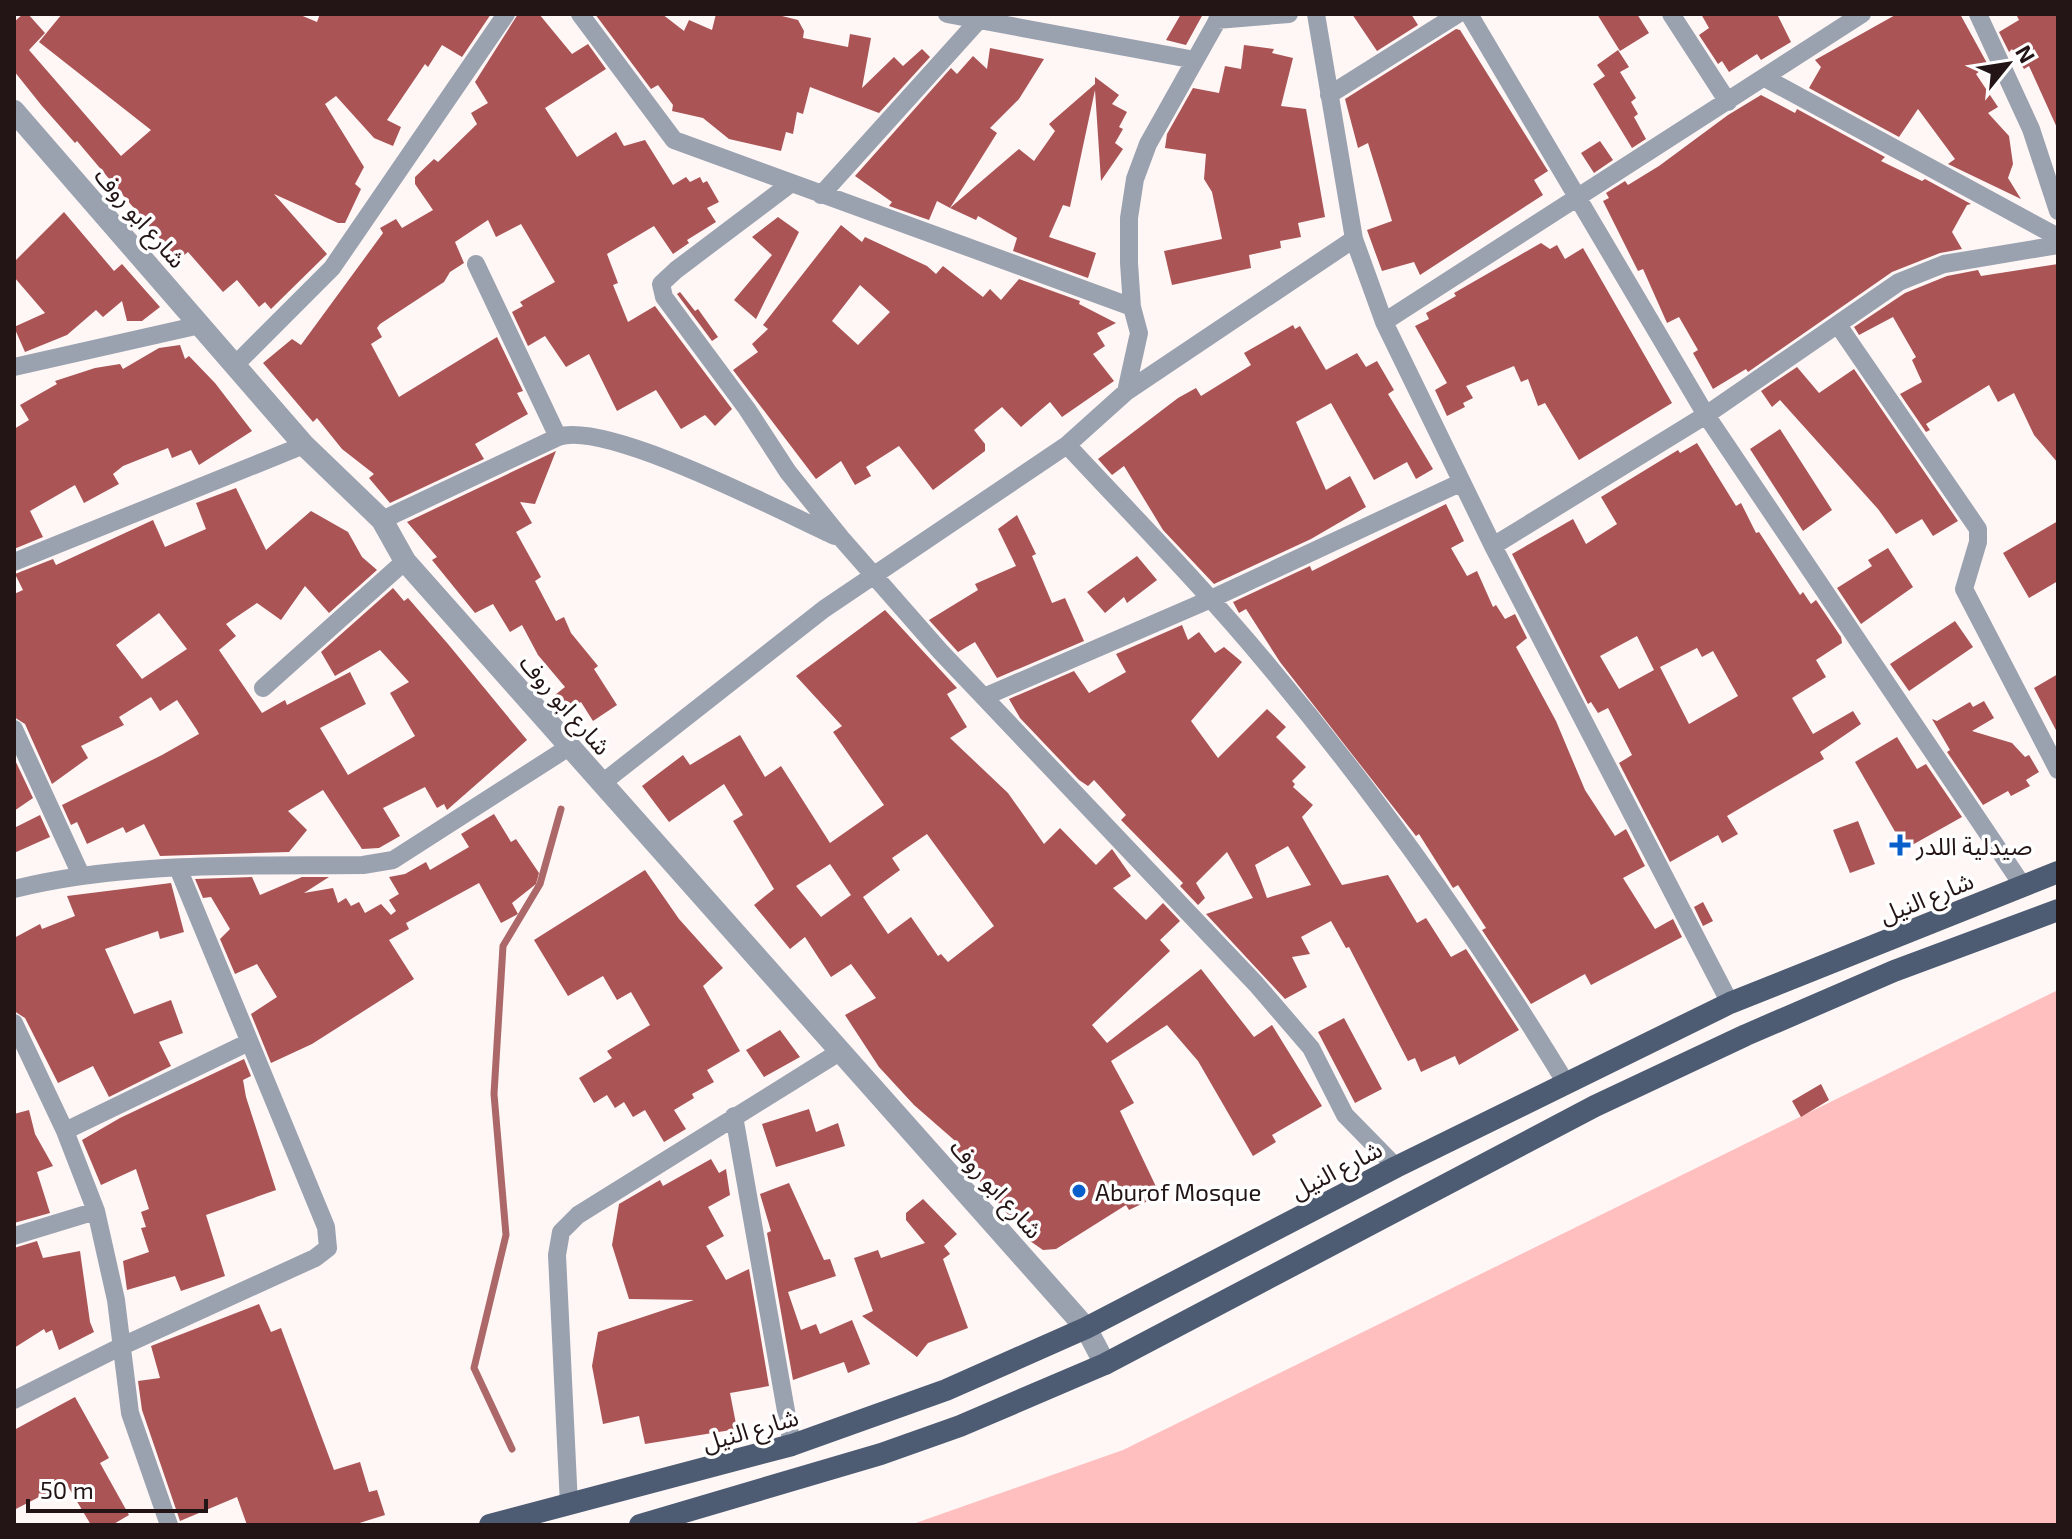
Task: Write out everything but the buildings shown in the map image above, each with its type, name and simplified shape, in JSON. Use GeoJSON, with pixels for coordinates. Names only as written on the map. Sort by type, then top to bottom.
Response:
{"type":"FeatureCollection","features":[{"type":"Feature","properties":{"kind":"main road","name":"شارع النيل"},"geometry":{"type":"LineString","coordinates":[[490,1525],[792,1445],[921,1400],[1086,1328],[1396,1167],[1730,1003],[2058,872]]}},
{"type":"Feature","properties":{"kind":"main road"},"geometry":{"type":"LineString","coordinates":[[640,1525],[881,1454],[960,1426],[1105,1364],[1595,1106],[1746,1035],[1894,971],[2058,910]]}},
{"type":"Feature","properties":{"kind":"street"},"geometry":{"type":"LineString","coordinates":[[236,364],[332,268],[506,14]]}},
{"type":"Feature","properties":{"kind":"street"},"geometry":{"type":"LineString","coordinates":[[580,14],[674,140],[1132,307]]}},
{"type":"Feature","properties":{"kind":"street"},"geometry":{"type":"LineString","coordinates":[[947,14],[1195,60]]}},
{"type":"Feature","properties":{"kind":"street"},"geometry":{"type":"LineString","coordinates":[[1126,392],[1139,333],[1132,307],[1129,218],[1135,179],[1148,144],[1219,17],[1289,14]]}},
{"type":"Feature","properties":{"kind":"street"},"geometry":{"type":"LineString","coordinates":[[1316,14],[1354,239],[1384,322],[1493,546],[1730,1003]]}},
{"type":"Feature","properties":{"kind":"street"},"geometry":{"type":"LineString","coordinates":[[1329,95],[1458,14]]}},
{"type":"Feature","properties":{"kind":"street"},"geometry":{"type":"LineString","coordinates":[[1469,14],[1706,415],[2023,886]]}},
{"type":"Feature","properties":{"kind":"street"},"geometry":{"type":"LineString","coordinates":[[1671,14],[1728,102]]}},
{"type":"Feature","properties":{"kind":"street"},"geometry":{"type":"LineString","coordinates":[[1384,322],[1862,14]]}},
{"type":"Feature","properties":{"kind":"street"},"geometry":{"type":"LineString","coordinates":[[1978,14],[2031,129],[2058,211]]}},
{"type":"Feature","properties":{"kind":"street"},"geometry":{"type":"LineString","coordinates":[[821,195],[978,21]]}},
{"type":"Feature","properties":{"kind":"street"},"geometry":{"type":"LineString","coordinates":[[1765,78],[2058,237]]}},
{"type":"Feature","properties":{"kind":"street","name":"شارع ابو روف"},"geometry":{"type":"LineString","coordinates":[[14,111],[304,445],[382,520],[405,561],[1086,1328],[1105,1364]]}},
{"type":"Feature","properties":{"kind":"street"},"geometry":{"type":"LineString","coordinates":[[790,184],[661,284],[664,297],[747,409],[788,472],[841,538],[984,697],[1256,984],[1311,1048],[1345,1115],[1396,1167]]}},
{"type":"Feature","properties":{"kind":"street"},"geometry":{"type":"LineString","coordinates":[[601,784],[872,574],[1067,445],[1126,392],[1354,239]]}},
{"type":"Feature","properties":{"kind":"street"},"geometry":{"type":"LineString","coordinates":[[1493,546],[1706,415],[1899,282],[1944,264],[2058,245]]}},
{"type":"Feature","properties":{"kind":"street"},"geometry":{"type":"LineString","coordinates":[[476,264],[558,437]]}},
{"type":"Feature","properties":{"kind":"street"},"geometry":{"type":"LineString","coordinates":[[14,367],[200,325]]}},
{"type":"Feature","properties":{"kind":"street"},"geometry":{"type":"LineString","coordinates":[[1838,325],[1978,529],[1978,542],[1964,589],[2058,770]]}},
{"type":"Feature","properties":{"kind":"street"},"geometry":{"type":"LineString","coordinates":[[382,520],[558,437],[583,433],[663,458],[841,538]]}},
{"type":"Feature","properties":{"kind":"street"},"geometry":{"type":"LineString","coordinates":[[14,562],[304,445]]}},
{"type":"Feature","properties":{"kind":"street"},"geometry":{"type":"LineString","coordinates":[[1067,445],[1211,599],[1360,782],[1482,953],[1566,1083]]}},
{"type":"Feature","properties":{"kind":"street"},"geometry":{"type":"LineString","coordinates":[[984,697],[1211,599],[1462,482]]}},
{"type":"Feature","properties":{"kind":"street"},"geometry":{"type":"LineString","coordinates":[[263,688],[405,561]]}},
{"type":"Feature","properties":{"kind":"street"},"geometry":{"type":"LineString","coordinates":[[14,729],[81,875]]}},
{"type":"Feature","properties":{"kind":"street"},"geometry":{"type":"LineString","coordinates":[[14,889],[81,875],[178,868],[363,865],[393,860],[569,747]]}},
{"type":"Feature","properties":{"kind":"street"},"geometry":{"type":"LineString","coordinates":[[14,1400],[120,1347],[315,1258],[328,1248],[326,1227],[247,1043],[178,868]]}},
{"type":"Feature","properties":{"kind":"street"},"geometry":{"type":"LineString","coordinates":[[14,1023],[65,1131],[96,1211],[116,1300],[130,1413],[169,1525]]}},
{"type":"Feature","properties":{"kind":"street"},"geometry":{"type":"LineString","coordinates":[[65,1131],[247,1043]]}},
{"type":"Feature","properties":{"kind":"street"},"geometry":{"type":"LineString","coordinates":[[569,1505],[557,1255],[561,1232],[578,1215],[841,1051]]}},
{"type":"Feature","properties":{"kind":"street"},"geometry":{"type":"LineString","coordinates":[[734,1116],[792,1445]]}},
{"type":"Feature","properties":{"kind":"street"},"geometry":{"type":"LineString","coordinates":[[14,1236],[96,1211]]}},
{"type":"Feature","properties":{"kind":"shaded area"},"geometry":{"type":"Polygon","coordinates":[[[2058,990],[2058,1525],[910,1525],[1123,1450],[2058,990]]]}},
{"type":"Feature","properties":{"kind":"waterway"},"geometry":{"type":"LineString","coordinates":[[512,1449],[474,1368],[506,1235],[494,1094],[503,946],[540,884],[561,809]]}},
{"type":"Feature","properties":{"kind":"place","name":"صيدلية اللدر"},"geometry":{"type":"Point","coordinates":[1900,845]}},
{"type":"Feature","properties":{"kind":"place","name":"Aburof Mosque"},"geometry":{"type":"Point","coordinates":[1079,1191]}}]}
